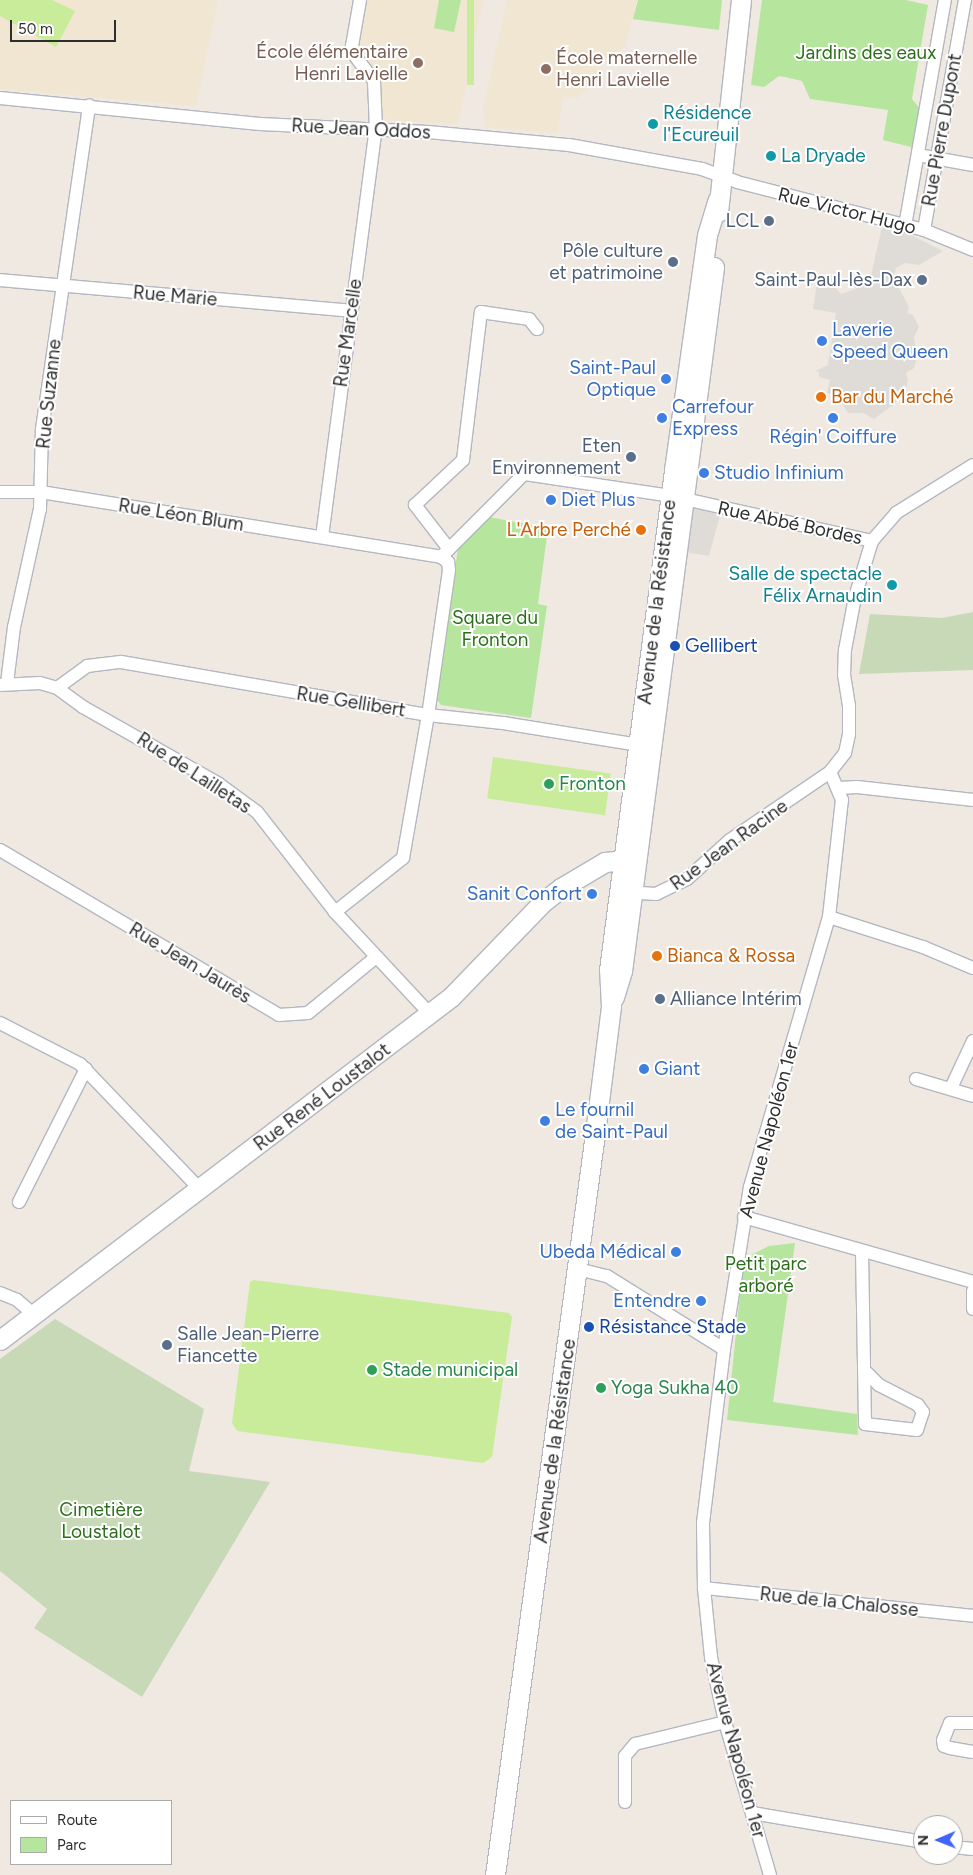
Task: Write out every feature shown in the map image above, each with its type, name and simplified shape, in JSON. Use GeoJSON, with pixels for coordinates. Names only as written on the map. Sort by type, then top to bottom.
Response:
{"type":"FeatureCollection","features":[{"type":"Feature","properties":{"kind":"main road","name":"Avenue de la Résistance"},"geometry":{"type":"LineString","coordinates":[[495,1875],[578,1269],[611,1006],[622,971],[626,892],[630,859],[678,498],[707,235],[718,200],[741,0]]}},
{"type":"Feature","properties":{"kind":"main road","name":"Rue René Loustalot"},"geometry":{"type":"LineString","coordinates":[[0,1340],[430,1014],[451,997],[542,902],[591,868],[630,859]]}},
{"type":"Feature","properties":{"kind":"street","name":"Rue Marcelle"},"geometry":{"type":"LineString","coordinates":[[322,537],[376,129],[374,81],[356,58],[352,46],[360,0]]}},
{"type":"Feature","properties":{"kind":"street","name":"Rue Pierre Dupont"},"geometry":{"type":"LineString","coordinates":[[905,226],[945,0]]}},
{"type":"Feature","properties":{"kind":"street","name":"Rue Pierre Dupont"},"geometry":{"type":"LineString","coordinates":[[924,230],[965,0]]}},
{"type":"Feature","properties":{"kind":"street","name":"Rue Jean Oddos"},"geometry":{"type":"LineString","coordinates":[[0,98],[89,105],[260,124],[376,129],[569,145],[721,175]]}},
{"type":"Feature","properties":{"kind":"street","name":"Rue Suzanne"},"geometry":{"type":"LineString","coordinates":[[4,684],[14,627],[40,509],[42,429],[89,105]]}},
{"type":"Feature","properties":{"kind":"street"},"geometry":{"type":"LineString","coordinates":[[918,155],[973,165]]}},
{"type":"Feature","properties":{"kind":"street","name":"Rue Victor Hugo"},"geometry":{"type":"LineString","coordinates":[[721,175],[737,182],[924,230],[973,250]]}},
{"type":"Feature","properties":{"kind":"street","name":"Rue Marie"},"geometry":{"type":"LineString","coordinates":[[0,280],[351,311]]}},
{"type":"Feature","properties":{"kind":"street"},"geometry":{"type":"LineString","coordinates":[[335,912],[404,858],[428,715],[449,570],[445,553],[415,505],[463,460],[481,312],[529,319],[536,329]]}},
{"type":"Feature","properties":{"kind":"street","name":"Rue Abbé Bordes"},"geometry":{"type":"LineString","coordinates":[[445,553],[524,474],[678,498],[872,541],[896,513],[973,465]]}},
{"type":"Feature","properties":{"kind":"street","name":"Rue Léon Blum"},"geometry":{"type":"LineString","coordinates":[[0,492],[41,492],[322,537],[445,553]]}},
{"type":"Feature","properties":{"kind":"street"},"geometry":{"type":"LineString","coordinates":[[830,772],[844,753],[849,734],[849,706],[844,675],[845,650],[856,597],[872,541]]}},
{"type":"Feature","properties":{"kind":"street","name":"Rue Gellibert"},"geometry":{"type":"LineString","coordinates":[[57,688],[87,666],[121,662],[428,715],[503,723],[646,746]]}},
{"type":"Feature","properties":{"kind":"street","name":"Rue de Lailletas"},"geometry":{"type":"LineString","coordinates":[[4,684],[40,683],[57,688],[82,707],[219,784],[257,812],[335,912],[430,1014]]}},
{"type":"Feature","properties":{"kind":"street","name":"Avenue Napoléon 1er"},"geometry":{"type":"LineString","coordinates":[[770,1875],[725,1722],[711,1657],[704,1588],[704,1523],[724,1348],[750,1187],[829,917],[842,800],[839,788],[830,772]]}},
{"type":"Feature","properties":{"kind":"street","name":"Rue Jean Racine"},"geometry":{"type":"LineString","coordinates":[[626,892],[656,894],[687,880],[730,840],[830,772]]}},
{"type":"Feature","properties":{"kind":"street"},"geometry":{"type":"LineString","coordinates":[[839,788],[857,787],[973,800]]}},
{"type":"Feature","properties":{"kind":"street","name":"Rue Jean Jaurès"},"geometry":{"type":"LineString","coordinates":[[0,850],[278,1015],[308,1013],[376,957]]}},
{"type":"Feature","properties":{"kind":"street"},"geometry":{"type":"LineString","coordinates":[[829,917],[923,948],[973,968]]}},
{"type":"Feature","properties":{"kind":"street"},"geometry":{"type":"LineString","coordinates":[[0,1023],[86,1069],[200,1190]]}},
{"type":"Feature","properties":{"kind":"street"},"geometry":{"type":"LineString","coordinates":[[951,1088],[973,1041]]}},
{"type":"Feature","properties":{"kind":"street"},"geometry":{"type":"LineString","coordinates":[[19,1202],[86,1069]]}},
{"type":"Feature","properties":{"kind":"street"},"geometry":{"type":"LineString","coordinates":[[916,1079],[973,1096]]}},
{"type":"Feature","properties":{"kind":"street"},"geometry":{"type":"LineString","coordinates":[[744,1217],[973,1282]]}},
{"type":"Feature","properties":{"kind":"street"},"geometry":{"type":"LineString","coordinates":[[862,1251],[866,1424],[917,1430],[923,1412],[918,1405],[879,1385],[866,1372]]}},
{"type":"Feature","properties":{"kind":"street"},"geometry":{"type":"LineString","coordinates":[[578,1269],[607,1276],[724,1348]]}},
{"type":"Feature","properties":{"kind":"street"},"geometry":{"type":"LineString","coordinates":[[973,1291],[973,1310]]}},
{"type":"Feature","properties":{"kind":"street"},"geometry":{"type":"LineString","coordinates":[[0,1294],[17,1300],[34,1315]]}},
{"type":"Feature","properties":{"kind":"street","name":"Rue de la Chalosse"},"geometry":{"type":"LineString","coordinates":[[704,1588],[973,1616]]}},
{"type":"Feature","properties":{"kind":"street"},"geometry":{"type":"LineString","coordinates":[[625,1802],[625,1756],[635,1744],[725,1722]]}},
{"type":"Feature","properties":{"kind":"street"},"geometry":{"type":"LineString","coordinates":[[973,1723],[950,1723],[943,1740],[944,1746],[973,1752]]}},
{"type":"Feature","properties":{"kind":"street"},"geometry":{"type":"LineString","coordinates":[[752,1813],[913,1840]]}},
{"type":"Feature","properties":{"kind":"shaded area"},"geometry":{"type":"Polygon","coordinates":[[[0,0],[218,0],[196,106],[0,89],[0,0]]]}},
{"type":"Feature","properties":{"kind":"shaded area","name":"École élémentaire Henri Lavielle"},"geometry":{"type":"Polygon","coordinates":[[[365,0],[483,0],[458,124],[387,120],[382,116],[357,41],[365,0]]]}},
{"type":"Feature","properties":{"kind":"shaded area","name":"École maternelle Henri Lavielle"},"geometry":{"type":"Polygon","coordinates":[[[507,0],[637,0],[625,47],[611,57],[602,59],[598,78],[577,98],[563,97],[558,133],[486,127],[483,109],[507,0]]]}},
{"type":"Feature","properties":{"kind":"shaded area"},"geometry":{"type":"Polygon","coordinates":[[[882,227],[907,233],[943,251],[919,265],[905,263],[896,268],[893,277],[909,307],[907,313],[913,315],[919,327],[914,337],[917,358],[914,368],[906,373],[908,380],[905,396],[874,419],[863,413],[848,413],[837,396],[827,393],[830,380],[819,377],[819,372],[815,371],[828,365],[836,313],[813,309],[818,275],[826,277],[841,294],[869,284],[882,227]]]}},
{"type":"Feature","properties":{"kind":"shaded area"},"geometry":{"type":"Polygon","coordinates":[[[684,499],[722,508],[709,556],[678,551],[684,499]]]}},
{"type":"Feature","properties":{"kind":"green space"},"geometry":{"type":"Polygon","coordinates":[[[0,0],[52,0],[75,11],[56,47],[0,16],[0,0]]]}},
{"type":"Feature","properties":{"kind":"green space"},"geometry":{"type":"Polygon","coordinates":[[[439,0],[461,0],[454,32],[434,28],[439,0]]]}},
{"type":"Feature","properties":{"kind":"green space"},"geometry":{"type":"Polygon","coordinates":[[[467,0],[474,0],[474,85],[467,85],[467,0]]]}},
{"type":"Feature","properties":{"kind":"green space"},"geometry":{"type":"Polygon","coordinates":[[[638,0],[722,0],[719,30],[633,19],[638,0]]]}},
{"type":"Feature","properties":{"kind":"green space","name":"Jardins des eaux"},"geometry":{"type":"Polygon","coordinates":[[[762,0],[906,0],[928,5],[912,99],[921,110],[915,148],[883,140],[888,110],[810,99],[802,81],[785,77],[779,76],[764,87],[751,85],[762,0]]]}},
{"type":"Feature","properties":{"kind":"green space","name":"Square du Fronton"},"geometry":{"type":"Polygon","coordinates":[[[489,517],[548,528],[538,604],[547,606],[531,718],[441,705],[437,700],[458,548],[489,517]]]}},
{"type":"Feature","properties":{"kind":"green space"},"geometry":{"type":"Polygon","coordinates":[[[973,612],[973,670],[859,674],[870,614],[942,618],[973,612]]]}},
{"type":"Feature","properties":{"kind":"green space","name":"Fronton"},"geometry":{"type":"Polygon","coordinates":[[[493,757],[611,774],[605,815],[487,799],[493,757]]]}},
{"type":"Feature","properties":{"kind":"green space","name":"Petit parc arboré"},"geometry":{"type":"Polygon","coordinates":[[[795,1243],[773,1402],[857,1414],[858,1435],[727,1420],[743,1265],[747,1257],[769,1246],[795,1243]]]}},
{"type":"Feature","properties":{"kind":"green space","name":"Stade municipal"},"geometry":{"type":"Polygon","coordinates":[[[254,1280],[509,1313],[512,1317],[492,1457],[483,1463],[237,1431],[232,1423],[250,1282],[254,1280]]]}},
{"type":"Feature","properties":{"kind":"green space","name":"Cimetière Loustalot"},"geometry":{"type":"Polygon","coordinates":[[[55,1319],[204,1409],[189,1471],[270,1482],[142,1697],[34,1628],[47,1609],[0,1571],[0,1359],[55,1319]]]}},
{"type":"Feature","properties":{"kind":"place","name":"École élémentaire Henri Lavielle"},"geometry":{"type":"Point","coordinates":[418,63]}},
{"type":"Feature","properties":{"kind":"place","name":"École maternelle Henri Lavielle"},"geometry":{"type":"Point","coordinates":[546,69]}},
{"type":"Feature","properties":{"kind":"place","name":"Résidence l'Ecureuil"},"geometry":{"type":"Point","coordinates":[653,124]}},
{"type":"Feature","properties":{"kind":"place","name":"La Dryade"},"geometry":{"type":"Point","coordinates":[771,156]}},
{"type":"Feature","properties":{"kind":"place","name":"LCL"},"geometry":{"type":"Point","coordinates":[769,221]}},
{"type":"Feature","properties":{"kind":"place","name":"Pôle culture et patrimoine"},"geometry":{"type":"Point","coordinates":[673,262]}},
{"type":"Feature","properties":{"kind":"place","name":"Saint-Paul-lès-Dax"},"geometry":{"type":"Point","coordinates":[922,280]}},
{"type":"Feature","properties":{"kind":"place","name":"Laverie Speed Queen"},"geometry":{"type":"Point","coordinates":[822,341]}},
{"type":"Feature","properties":{"kind":"place","name":"Saint-Paul Optique"},"geometry":{"type":"Point","coordinates":[666,379]}},
{"type":"Feature","properties":{"kind":"place","name":"Bar du Marché"},"geometry":{"type":"Point","coordinates":[821,397]}},
{"type":"Feature","properties":{"kind":"place","name":"Carrefour Express"},"geometry":{"type":"Point","coordinates":[662,418]}},
{"type":"Feature","properties":{"kind":"place","name":"Régin' Coiffure"},"geometry":{"type":"Point","coordinates":[833,418]}},
{"type":"Feature","properties":{"kind":"place","name":"Eten Environnement"},"geometry":{"type":"Point","coordinates":[631,457]}},
{"type":"Feature","properties":{"kind":"place","name":"Studio Infinium"},"geometry":{"type":"Point","coordinates":[704,473]}},
{"type":"Feature","properties":{"kind":"place","name":"Diet Plus"},"geometry":{"type":"Point","coordinates":[551,500]}},
{"type":"Feature","properties":{"kind":"place","name":"L'Arbre Perché"},"geometry":{"type":"Point","coordinates":[641,530]}},
{"type":"Feature","properties":{"kind":"place","name":"Salle de spectacle Félix Arnaudin"},"geometry":{"type":"Point","coordinates":[892,585]}},
{"type":"Feature","properties":{"kind":"place","name":"Gellibert"},"geometry":{"type":"Point","coordinates":[675,646]}},
{"type":"Feature","properties":{"kind":"place","name":"Fronton"},"geometry":{"type":"Point","coordinates":[549,784]}},
{"type":"Feature","properties":{"kind":"place","name":"Sanit Confort"},"geometry":{"type":"Point","coordinates":[592,894]}},
{"type":"Feature","properties":{"kind":"place","name":"Bianca & Rossa"},"geometry":{"type":"Point","coordinates":[657,956]}},
{"type":"Feature","properties":{"kind":"place","name":"Alliance Intérim"},"geometry":{"type":"Point","coordinates":[660,999]}},
{"type":"Feature","properties":{"kind":"place","name":"Giant"},"geometry":{"type":"Point","coordinates":[644,1069]}},
{"type":"Feature","properties":{"kind":"place","name":"Le fournil de Saint-Paul"},"geometry":{"type":"Point","coordinates":[545,1121]}},
{"type":"Feature","properties":{"kind":"place","name":"Ubeda Médical"},"geometry":{"type":"Point","coordinates":[676,1252]}},
{"type":"Feature","properties":{"kind":"place","name":"Entendre"},"geometry":{"type":"Point","coordinates":[701,1301]}},
{"type":"Feature","properties":{"kind":"place","name":"Résistance Stade"},"geometry":{"type":"Point","coordinates":[589,1327]}},
{"type":"Feature","properties":{"kind":"place","name":"Salle Jean-Pierre Fiancette"},"geometry":{"type":"Point","coordinates":[167,1345]}},
{"type":"Feature","properties":{"kind":"place","name":"Stade municipal"},"geometry":{"type":"Point","coordinates":[372,1370]}},
{"type":"Feature","properties":{"kind":"place","name":"Yoga Sukha 40"},"geometry":{"type":"Point","coordinates":[601,1388]}}]}
